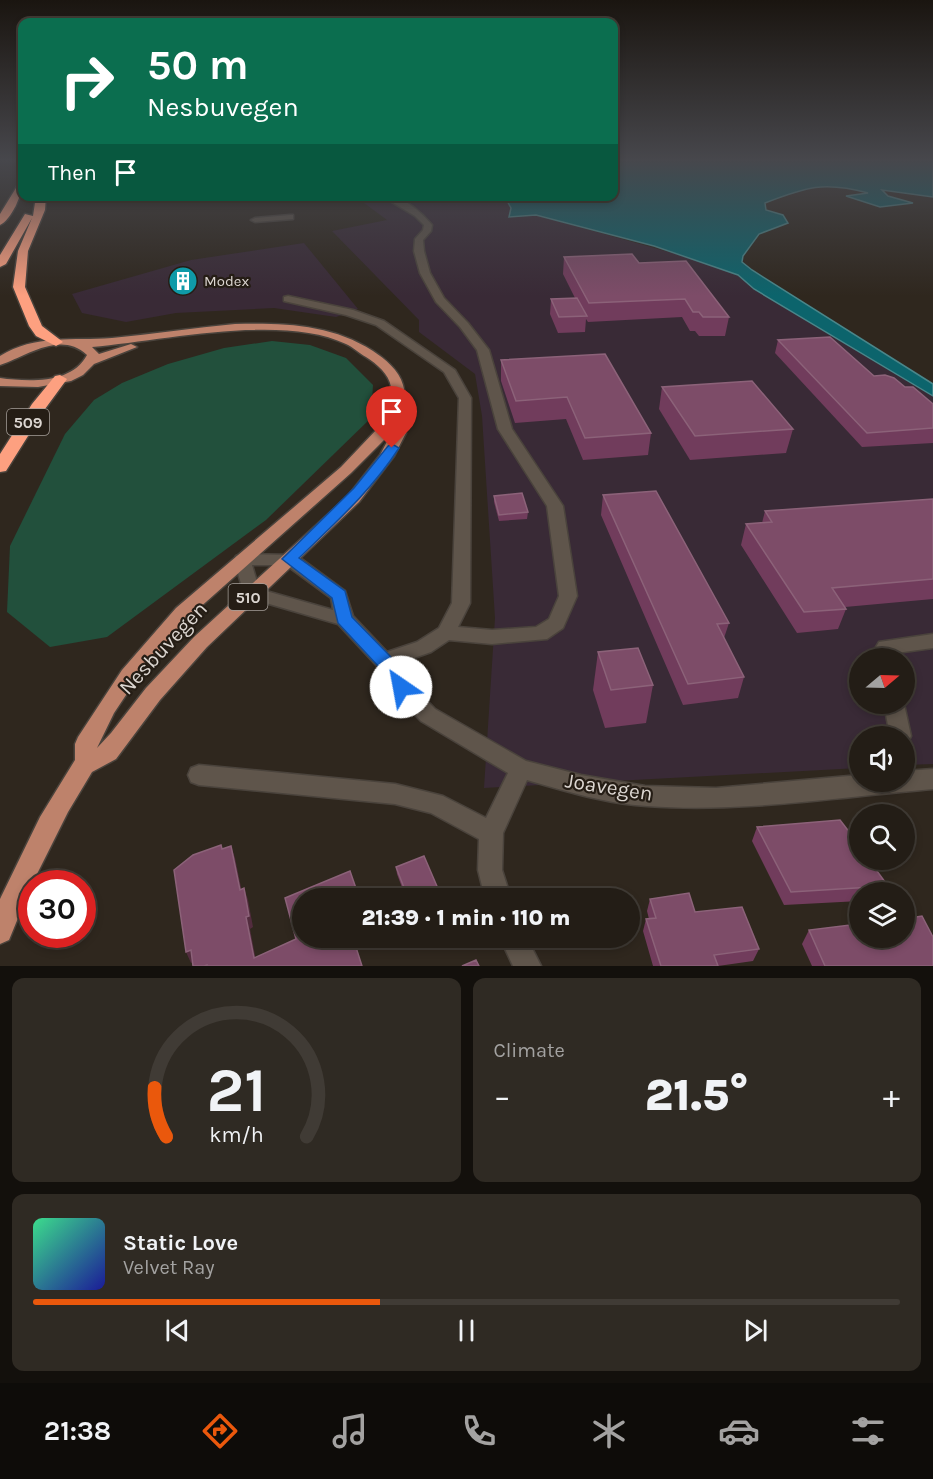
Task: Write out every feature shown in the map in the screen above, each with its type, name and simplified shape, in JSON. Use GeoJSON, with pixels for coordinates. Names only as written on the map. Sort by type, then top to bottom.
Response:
{"type":"FeatureCollection","features":[{"type":"Feature","properties":{"kind":"highway"},"geometry":{"type":"LineString","coordinates":[[0,222],[10,205]]}},
{"type":"Feature","properties":{"kind":"highway"},"geometry":{"type":"LineString","coordinates":[[0,264],[35,205]]}},
{"type":"Feature","properties":{"kind":"highway"},"geometry":{"type":"LineString","coordinates":[[40,205],[23,251],[20,287],[36,326],[41,333],[57,342]]}},
{"type":"Feature","properties":{"kind":"highway","name":"509"},"geometry":{"type":"LineString","coordinates":[[0,467],[38,406],[60,379]]}},
{"type":"Feature","properties":{"kind":"main road","name":"510"},"geometry":{"type":"LineString","coordinates":[[0,361],[21,350],[57,342],[80,344],[121,342],[211,329],[278,327],[329,335],[352,343],[373,355],[389,370],[398,388],[397,411],[393,426],[383,431],[346,470],[182,613],[129,675],[107,706],[86,744],[86,762]]}},
{"type":"Feature","properties":{"kind":"main road","name":"510"},"geometry":{"type":"LineString","coordinates":[[0,381],[27,385],[60,379],[85,368],[91,361],[178,334]]}},
{"type":"Feature","properties":{"kind":"main road"},"geometry":{"type":"LineString","coordinates":[[80,344],[89,348],[93,354],[91,361]]}},
{"type":"Feature","properties":{"kind":"main road","name":"Nesbuvegen"},"geometry":{"type":"LineString","coordinates":[[0,931],[21,878],[86,762],[107,753],[160,685],[251,593],[346,505],[379,468],[399,433],[393,426]]}},
{"type":"Feature","properties":{"kind":"street"},"geometry":{"type":"LineString","coordinates":[[403,205],[418,214],[428,225],[427,231],[419,239],[418,251],[425,273],[440,300],[464,325],[483,350],[505,429],[555,506],[568,596],[556,623],[540,634],[492,637],[446,633]]}},
{"type":"Feature","properties":{"kind":"street"},"geometry":{"type":"LineString","coordinates":[[255,220],[290,217]]}},
{"type":"Feature","properties":{"kind":"street"},"geometry":{"type":"LineString","coordinates":[[288,299],[349,312],[380,323],[449,370],[465,398],[461,603],[446,633],[424,647],[384,661]]}},
{"type":"Feature","properties":{"kind":"street"},"geometry":{"type":"LineString","coordinates":[[290,559],[242,560],[251,593],[344,619]]}},
{"type":"Feature","properties":{"kind":"street","name":"Joavegen"},"geometry":{"type":"LineString","coordinates":[[290,559],[339,595],[344,619],[384,661],[401,687],[428,715],[521,769],[581,785],[645,796],[716,798],[849,782]]}},
{"type":"Feature","properties":{"kind":"street"},"geometry":{"type":"LineString","coordinates":[[886,648],[933,641]]}},
{"type":"Feature","properties":{"kind":"street"},"geometry":{"type":"LineString","coordinates":[[495,888],[490,870],[490,833],[521,769]]}},
{"type":"Feature","properties":{"kind":"street"},"geometry":{"type":"LineString","coordinates":[[199,775],[395,794],[435,803],[490,833]]}},
{"type":"Feature","properties":{"kind":"street","name":"Joavegen"},"geometry":{"type":"LineString","coordinates":[[915,776],[933,779]]}},
{"type":"Feature","properties":{"kind":"street"},"geometry":{"type":"LineString","coordinates":[[518,948],[526,966]]}},
{"type":"Feature","properties":{"kind":"shaded area"},"geometry":{"type":"Polygon","coordinates":[[[367,205],[509,205],[510,217],[536,215],[701,261],[738,275],[754,289],[933,396],[933,764],[915,765],[915,726],[849,726],[849,769],[484,788],[495,618],[482,416],[475,374],[419,332],[419,320],[332,231],[387,220],[367,205]]]}},
{"type":"Feature","properties":{"kind":"shaded area"},"geometry":{"type":"Polygon","coordinates":[[[304,243],[358,309],[336,317],[274,308],[176,313],[126,322],[82,313],[72,294],[191,260],[304,243]]]}},
{"type":"Feature","properties":{"kind":"green space"},"geometry":{"type":"Polygon","coordinates":[[[272,341],[310,345],[346,358],[373,385],[371,418],[266,520],[107,637],[50,647],[7,612],[10,546],[65,434],[94,400],[122,383],[168,364],[224,348],[272,341]]]}},
{"type":"Feature","properties":{"kind":"water"},"geometry":{"type":"Polygon","coordinates":[[[509,205],[765,205],[766,210],[783,215],[788,223],[759,234],[743,256],[742,262],[933,384],[933,396],[754,289],[738,275],[654,246],[536,215],[509,217],[509,205]]]}},
{"type":"Feature","properties":{"kind":"building"},"geometry":{"type":"Polygon","coordinates":[[[632,254],[639,263],[686,261],[729,317],[703,317],[699,312],[693,312],[685,299],[589,303],[564,257],[632,254]]]}},
{"type":"Feature","properties":{"kind":"building"},"geometry":{"type":"Polygon","coordinates":[[[577,298],[587,316],[559,317],[551,299],[577,298]]]}},
{"type":"Feature","properties":{"kind":"building"},"geometry":{"type":"Polygon","coordinates":[[[830,337],[874,376],[885,375],[894,378],[905,387],[913,387],[933,404],[933,428],[867,433],[778,340],[830,337]]]}},
{"type":"Feature","properties":{"kind":"building"},"geometry":{"type":"Polygon","coordinates":[[[605,354],[651,433],[585,438],[567,397],[516,401],[501,360],[605,354]]]}},
{"type":"Feature","properties":{"kind":"building"},"geometry":{"type":"Polygon","coordinates":[[[752,381],[793,429],[695,436],[662,387],[752,381]]]}},
{"type":"Feature","properties":{"kind":"building"},"geometry":{"type":"Polygon","coordinates":[[[656,491],[729,623],[717,624],[744,677],[688,684],[603,495],[656,491]]]}},
{"type":"Feature","properties":{"kind":"building"},"geometry":{"type":"Polygon","coordinates":[[[522,493],[528,512],[499,515],[494,496],[522,493]]]}},
{"type":"Feature","properties":{"kind":"building"},"geometry":{"type":"Polygon","coordinates":[[[933,499],[933,579],[832,588],[846,609],[804,612],[746,524],[772,522],[765,511],[933,499]]]}},
{"type":"Feature","properties":{"kind":"building"},"geometry":{"type":"Polygon","coordinates":[[[638,648],[653,685],[611,690],[598,652],[638,648]]]}},
{"type":"Feature","properties":{"kind":"building"},"geometry":{"type":"Polygon","coordinates":[[[840,820],[849,832],[849,870],[876,870],[885,882],[849,882],[849,888],[791,892],[757,827],[840,820]]]}},
{"type":"Feature","properties":{"kind":"building"},"geometry":{"type":"Polygon","coordinates":[[[221,845],[222,849],[231,846],[240,890],[244,888],[249,916],[246,917],[254,958],[292,941],[292,948],[356,948],[362,966],[193,966],[191,950],[186,952],[174,870],[193,855],[221,845]]]}},
{"type":"Feature","properties":{"kind":"building"},"geometry":{"type":"Polygon","coordinates":[[[424,856],[438,888],[404,888],[396,867],[424,856]]]}},
{"type":"Feature","properties":{"kind":"building"},"geometry":{"type":"Polygon","coordinates":[[[350,871],[356,888],[309,888],[350,871]]]}},
{"type":"Feature","properties":{"kind":"building"},"geometry":{"type":"Polygon","coordinates":[[[689,893],[695,912],[742,907],[759,949],[714,955],[718,966],[661,966],[646,919],[656,918],[650,899],[689,893]]]}},
{"type":"Feature","properties":{"kind":"building"},"geometry":{"type":"Polygon","coordinates":[[[292,895],[292,924],[285,898],[292,895]]]}},
{"type":"Feature","properties":{"kind":"building"},"geometry":{"type":"Polygon","coordinates":[[[922,916],[933,937],[933,966],[825,966],[809,930],[849,925],[849,948],[915,948],[915,917],[922,916]]]}},
{"type":"Feature","properties":{"kind":"building"},"geometry":{"type":"Polygon","coordinates":[[[476,960],[479,966],[462,966],[476,960]]]}},
{"type":"Feature","properties":{"kind":"place","name":"Modex"},"geometry":{"type":"Point","coordinates":[183,281]}},
{"type":"Feature","properties":{"kind":"route"},"geometry":{"type":"LineString","coordinates":[[392,448],[372,477],[290,559],[339,595],[344,619],[384,661],[401,687]]}}]}
